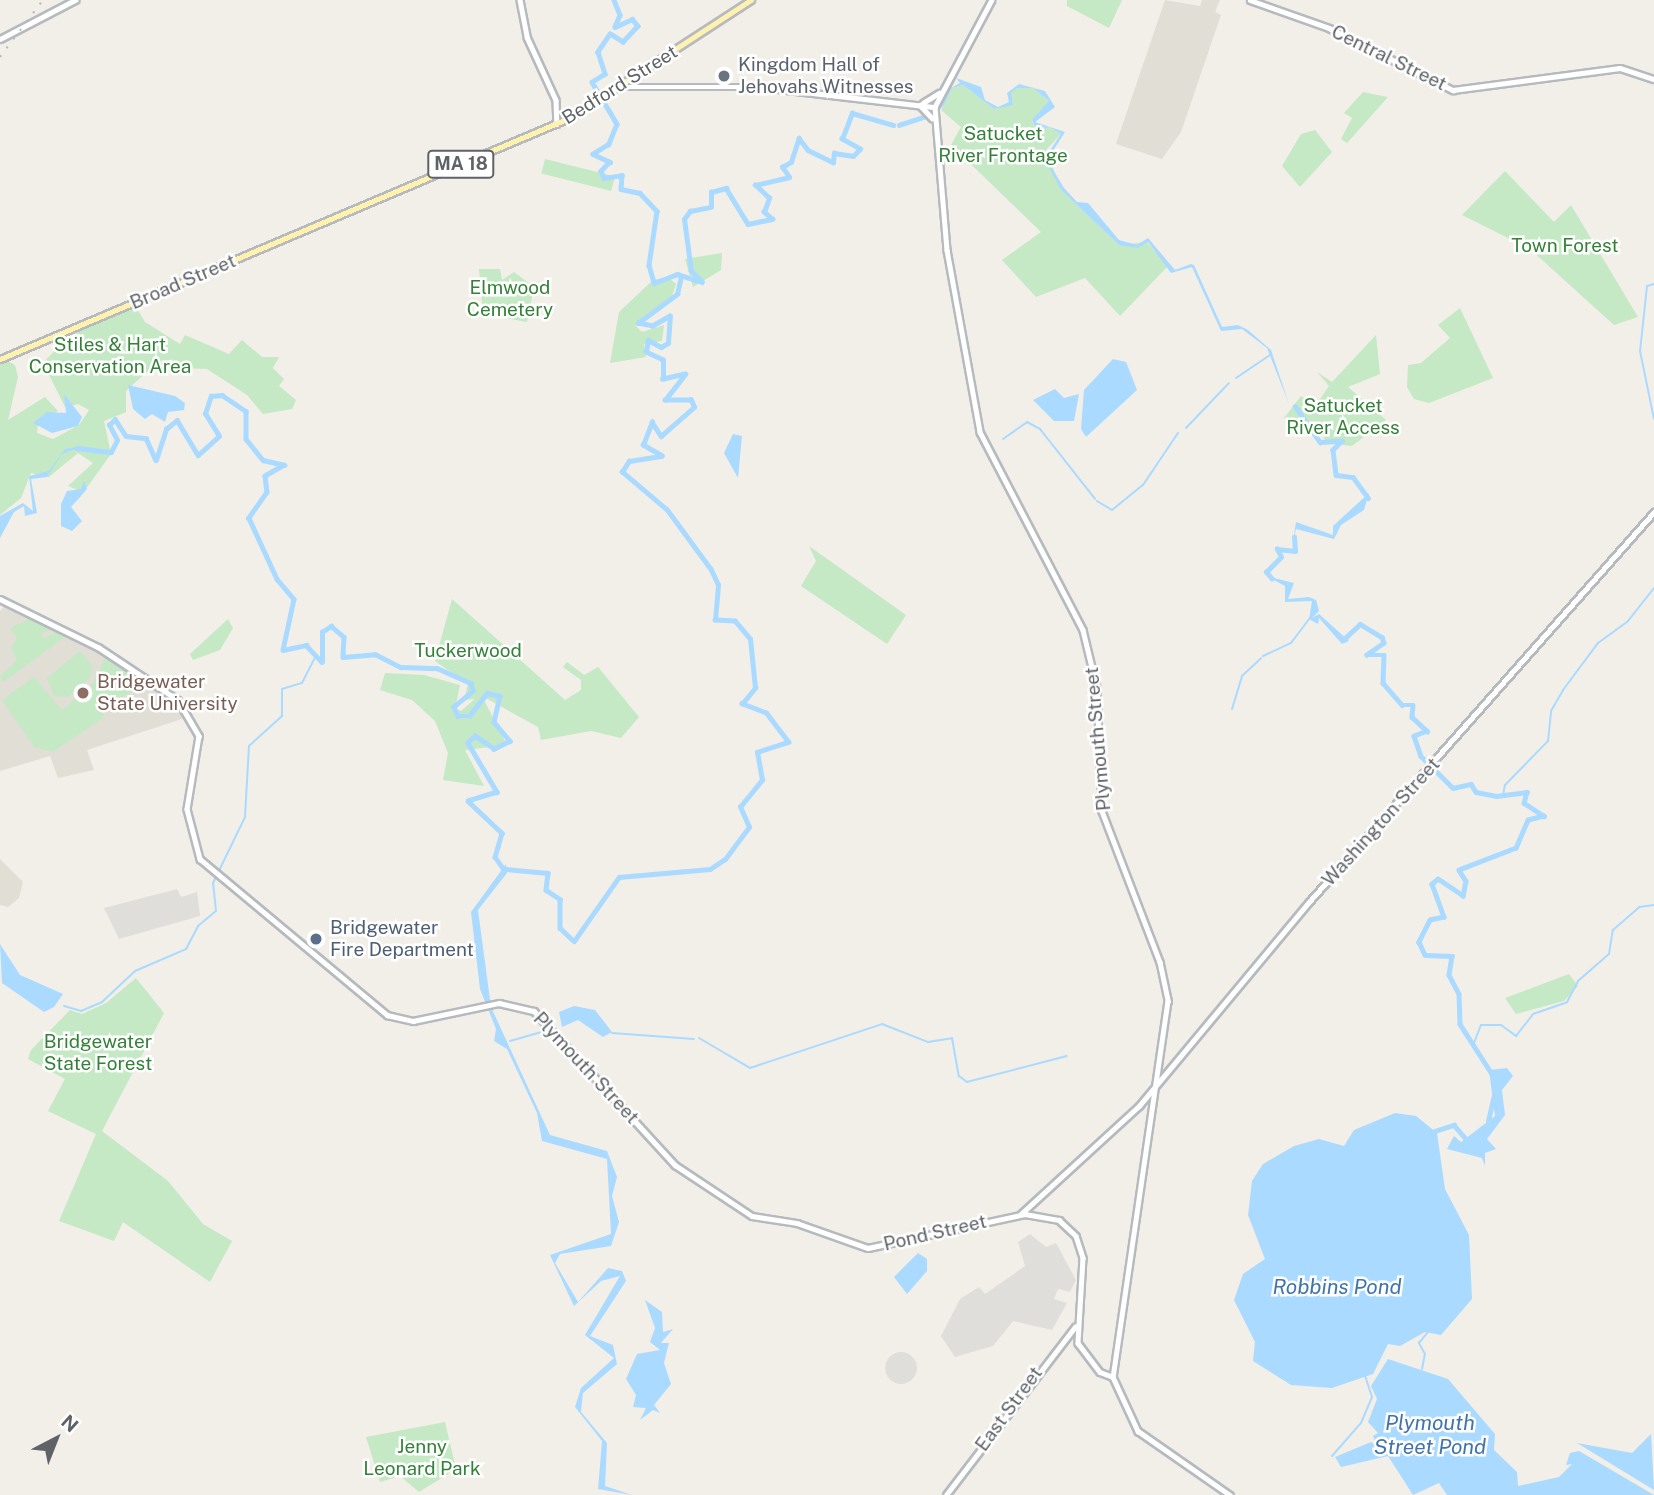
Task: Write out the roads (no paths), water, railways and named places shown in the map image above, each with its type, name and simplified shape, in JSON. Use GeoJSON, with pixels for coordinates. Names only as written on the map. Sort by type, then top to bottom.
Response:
{"type":"FeatureCollection","features":[{"type":"Feature","properties":{"kind":"main road"},"geometry":{"type":"LineString","coordinates":[[0,39],[75,0]]}},
{"type":"Feature","properties":{"kind":"main road"},"geometry":{"type":"LineString","coordinates":[[520,0],[527,37],[556,102],[569,118]]}},
{"type":"Feature","properties":{"kind":"main road","name":"Bedford Street"},"geometry":{"type":"LineString","coordinates":[[365,204],[569,118],[751,0]]}},
{"type":"Feature","properties":{"kind":"main road","name":"Plymouth Street"},"geometry":{"type":"LineString","coordinates":[[992,0],[939,92],[933,114],[941,215],[979,429],[1073,602],[1095,673],[1104,818],[1166,984],[1162,1077],[1113,1377]]}},
{"type":"Feature","properties":{"kind":"main road","name":"Central Street"},"geometry":{"type":"LineString","coordinates":[[1250,0],[1329,28],[1453,90],[1620,68],[1654,79]]}},
{"type":"Feature","properties":{"kind":"main road"},"geometry":{"type":"LineString","coordinates":[[619,87],[745,86],[919,104],[933,114]]}},
{"type":"Feature","properties":{"kind":"main road"},"geometry":{"type":"LineString","coordinates":[[919,104],[939,92]]}},
{"type":"Feature","properties":{"kind":"main road"},"geometry":{"type":"LineString","coordinates":[[556,102],[557,124]]}},
{"type":"Feature","properties":{"kind":"main road","name":"Broad Street"},"geometry":{"type":"LineString","coordinates":[[0,359],[365,204]]}},
{"type":"Feature","properties":{"kind":"main road","name":"Washington Street"},"geometry":{"type":"LineString","coordinates":[[1020,1215],[1110,1132],[1162,1077],[1654,512]]}},
{"type":"Feature","properties":{"kind":"main road","name":"Plymouth Street"},"geometry":{"type":"LineString","coordinates":[[0,599],[120,659],[188,712],[199,743],[187,800],[190,833],[198,856],[217,876],[392,1017],[413,1021],[492,1003],[523,1006],[542,1017],[675,1165],[744,1213]]}},
{"type":"Feature","properties":{"kind":"main road","name":"Pond Street"},"geometry":{"type":"LineString","coordinates":[[744,1213],[867,1248],[1020,1215],[1046,1215],[1069,1228],[1081,1248],[1086,1283],[1075,1327]]}},
{"type":"Feature","properties":{"kind":"main road"},"geometry":{"type":"LineString","coordinates":[[1075,1327],[1087,1357],[1113,1377],[1138,1431],[1230,1495]]}},
{"type":"Feature","properties":{"kind":"main road","name":"East Street"},"geometry":{"type":"LineString","coordinates":[[946,1495],[1075,1327]]}},
{"type":"Feature","properties":{"kind":"water"},"geometry":{"type":"Polygon","coordinates":[[[956,78],[981,87],[985,100],[998,107],[1009,102],[1007,93],[1019,84],[1045,91],[1055,107],[1035,122],[1065,132],[1047,160],[1064,188],[1077,202],[1088,203],[1119,240],[1137,245],[1148,238],[1175,270],[1194,265],[1222,327],[1238,325],[1271,350],[1289,404],[1267,348],[1242,329],[1221,331],[1192,267],[1171,273],[1148,242],[1138,248],[1119,245],[1062,191],[1044,159],[1061,134],[1049,127],[1037,132],[1032,120],[1049,101],[1033,88],[1017,88],[1011,93],[1013,105],[994,109],[963,85],[952,88],[936,114],[947,90],[960,83],[956,78]]]}},
{"type":"Feature","properties":{"kind":"water"},"geometry":{"type":"Polygon","coordinates":[[[1113,359],[1126,362],[1137,390],[1086,437],[1081,429],[1084,390],[1113,359]]]}},
{"type":"Feature","properties":{"kind":"water"},"geometry":{"type":"Polygon","coordinates":[[[128,385],[175,396],[185,403],[184,410],[168,412],[165,422],[152,414],[145,419],[133,409],[128,385]]]}},
{"type":"Feature","properties":{"kind":"water"},"geometry":{"type":"Polygon","coordinates":[[[1055,389],[1064,398],[1079,394],[1074,421],[1054,421],[1033,400],[1055,389]]]}},
{"type":"Feature","properties":{"kind":"water"},"geometry":{"type":"Polygon","coordinates":[[[64,394],[82,417],[78,426],[52,433],[33,423],[47,412],[66,413],[64,394]]]}},
{"type":"Feature","properties":{"kind":"water"},"geometry":{"type":"Polygon","coordinates":[[[733,434],[742,436],[738,478],[724,453],[733,434]]]}},
{"type":"Feature","properties":{"kind":"water"},"geometry":{"type":"Polygon","coordinates":[[[83,446],[62,454],[47,477],[31,479],[37,513],[25,516],[24,506],[14,512],[0,538],[0,516],[23,503],[33,511],[29,476],[49,471],[65,449],[83,446]]]}},
{"type":"Feature","properties":{"kind":"water"},"geometry":{"type":"Polygon","coordinates":[[[84,481],[87,489],[71,507],[82,521],[72,531],[61,526],[61,504],[67,491],[81,489],[84,481]]]}},
{"type":"Feature","properties":{"kind":"water"},"geometry":{"type":"Polygon","coordinates":[[[1369,493],[1364,510],[1341,525],[1334,539],[1296,529],[1293,541],[1296,522],[1333,535],[1333,526],[1369,493]]]}},
{"type":"Feature","properties":{"kind":"water"},"geometry":{"type":"Polygon","coordinates":[[[1266,576],[1294,583],[1288,599],[1309,597],[1316,600],[1319,611],[1312,618],[1319,614],[1349,641],[1342,644],[1319,618],[1318,624],[1309,619],[1312,601],[1285,602],[1285,586],[1266,576]]]}},
{"type":"Feature","properties":{"kind":"water"},"geometry":{"type":"Polygon","coordinates":[[[506,864],[507,873],[478,910],[491,1007],[550,1135],[607,1151],[617,1177],[612,1196],[619,1222],[611,1246],[560,1254],[555,1263],[578,1302],[608,1268],[622,1271],[626,1281],[590,1336],[613,1345],[617,1364],[583,1393],[581,1412],[607,1443],[605,1486],[632,1495],[598,1489],[602,1441],[575,1407],[581,1388],[614,1358],[585,1335],[620,1276],[601,1281],[574,1306],[550,1255],[611,1234],[607,1159],[542,1141],[537,1113],[507,1049],[494,1041],[496,1029],[480,989],[471,912],[506,864]]]}},
{"type":"Feature","properties":{"kind":"water"},"geometry":{"type":"Polygon","coordinates":[[[0,944],[20,975],[63,994],[54,1007],[44,1012],[2,983],[0,944]]]}},
{"type":"Feature","properties":{"kind":"water"},"geometry":{"type":"Polygon","coordinates":[[[574,1006],[595,1010],[612,1032],[603,1037],[578,1020],[562,1027],[559,1012],[574,1006]]]}},
{"type":"Feature","properties":{"kind":"water"},"geometry":{"type":"Polygon","coordinates":[[[1507,1068],[1513,1076],[1502,1090],[1505,1115],[1487,1139],[1496,1149],[1485,1153],[1485,1166],[1482,1158],[1447,1149],[1454,1136],[1461,1142],[1495,1116],[1489,1070],[1507,1068]]]}},
{"type":"Feature","properties":{"kind":"water","name":"Robbins Pond"},"geometry":{"type":"Polygon","coordinates":[[[1395,1113],[1416,1116],[1437,1133],[1445,1189],[1469,1235],[1472,1299],[1441,1335],[1425,1332],[1400,1346],[1388,1344],[1373,1374],[1332,1388],[1291,1385],[1253,1361],[1255,1342],[1234,1300],[1243,1274],[1265,1259],[1248,1215],[1252,1181],[1263,1164],[1294,1146],[1319,1139],[1344,1146],[1354,1130],[1395,1113]]]}},
{"type":"Feature","properties":{"kind":"water"},"geometry":{"type":"Polygon","coordinates":[[[918,1253],[927,1259],[927,1271],[907,1294],[894,1277],[918,1253]]]}},
{"type":"Feature","properties":{"kind":"water"},"geometry":{"type":"Polygon","coordinates":[[[645,1300],[662,1312],[663,1332],[673,1329],[661,1343],[669,1343],[664,1363],[671,1384],[654,1405],[660,1413],[653,1410],[640,1420],[646,1408],[633,1407],[636,1395],[626,1379],[637,1354],[660,1350],[650,1342],[655,1328],[645,1300]]]}},
{"type":"Feature","properties":{"kind":"water","name":"Plymouth Street Pond"},"geometry":{"type":"Polygon","coordinates":[[[1388,1359],[1448,1379],[1495,1434],[1494,1450],[1517,1472],[1518,1486],[1559,1477],[1572,1464],[1566,1465],[1570,1453],[1579,1451],[1654,1495],[1447,1495],[1439,1483],[1413,1495],[1388,1456],[1341,1467],[1335,1457],[1371,1442],[1377,1446],[1373,1436],[1378,1433],[1368,1422],[1377,1399],[1371,1386],[1388,1359]]]}},
{"type":"Feature","properties":{"kind":"water"},"geometry":{"type":"Polygon","coordinates":[[[1651,1434],[1654,1490],[1577,1443],[1632,1453],[1651,1434]]]}},
{"type":"Feature","properties":{"kind":"waterway"},"geometry":{"type":"LineString","coordinates":[[614,0],[620,15],[615,27],[632,19],[638,26],[623,42],[610,34],[598,52],[605,74],[592,82],[617,124],[609,144],[593,154],[610,162],[601,171],[604,178],[622,175],[621,189],[640,193],[657,211],[649,265],[654,283],[677,274],[702,282],[691,271],[684,219],[690,211],[711,207],[711,192],[726,188],[748,224],[772,219],[764,212],[769,198],[755,185],[789,177],[782,167],[791,162],[799,138],[808,150],[833,162],[834,153],[853,156],[860,149],[842,139],[852,113],[893,125]]}},
{"type":"Feature","properties":{"kind":"waterway"},"geometry":{"type":"LineString","coordinates":[[899,125],[933,114]]}},
{"type":"Feature","properties":{"kind":"waterway"},"geometry":{"type":"LineString","coordinates":[[506,869],[548,873],[546,890],[560,899],[560,928],[574,941],[619,877],[710,869],[725,859],[749,827],[740,807],[762,780],[757,752],[788,742],[766,713],[742,704],[755,688],[750,639],[735,621],[715,620],[718,585],[711,570],[667,510],[622,472],[629,461],[662,456],[643,445],[652,422],[661,436],[694,407],[691,400],[665,400],[685,374],[663,379],[663,360],[646,352],[648,340],[661,347],[668,343],[670,316],[653,326],[638,323],[677,294],[681,277]]}},
{"type":"Feature","properties":{"kind":"waterway"},"geometry":{"type":"LineString","coordinates":[[1654,284],[1647,286],[1640,351],[1654,419]]}},
{"type":"Feature","properties":{"kind":"waterway"},"geometry":{"type":"LineString","coordinates":[[1236,378],[1270,355]]}},
{"type":"Feature","properties":{"kind":"waterway"},"geometry":{"type":"LineString","coordinates":[[1186,428],[1229,383]]}},
{"type":"Feature","properties":{"kind":"waterway"},"geometry":{"type":"LineString","coordinates":[[77,448],[111,452],[117,440],[109,425],[115,419],[126,436],[146,438],[156,460],[166,429],[177,420],[198,455],[219,436],[205,414],[211,396],[222,395],[246,411],[246,439],[263,460],[284,465],[265,476],[267,492],[249,518],[277,579],[294,599],[283,650],[306,645],[322,662],[322,632],[331,626],[344,637],[343,657],[375,654],[401,667],[437,668],[471,683],[473,691],[454,707],[458,716],[469,716],[487,693],[500,696],[494,722],[510,741],[494,749],[475,736],[468,743],[497,792],[468,801],[502,833],[495,857],[503,868]]}},
{"type":"Feature","properties":{"kind":"waterway"},"geometry":{"type":"LineString","coordinates":[[1295,406],[1320,442],[1342,441],[1333,450],[1336,475],[1353,477],[1368,498]]}},
{"type":"Feature","properties":{"kind":"waterway"},"geometry":{"type":"LineString","coordinates":[[1003,439],[1027,422],[1040,429],[1095,499]]}},
{"type":"Feature","properties":{"kind":"waterway"},"geometry":{"type":"LineString","coordinates":[[1097,501],[1112,510],[1143,485],[1178,433]]}},
{"type":"Feature","properties":{"kind":"waterway"},"geometry":{"type":"LineString","coordinates":[[1272,579],[1266,572],[1281,557],[1277,549],[1295,551],[1294,537]]}},
{"type":"Feature","properties":{"kind":"waterway"},"geometry":{"type":"LineString","coordinates":[[1503,795],[1505,785],[1548,741],[1551,711],[1563,690],[1598,643],[1628,621],[1654,588]]}},
{"type":"Feature","properties":{"kind":"waterway"},"geometry":{"type":"LineString","coordinates":[[1263,656],[1291,643],[1310,618]]}},
{"type":"Feature","properties":{"kind":"waterway"},"geometry":{"type":"LineString","coordinates":[[1343,640],[1360,624],[1382,637],[1384,643],[1367,655],[1384,655],[1383,683],[1402,705],[1413,705],[1412,717],[1427,731],[1414,736],[1421,756],[1453,788],[1471,784],[1476,792],[1496,796],[1527,792],[1524,803],[1544,816],[1528,820],[1516,848],[1459,870],[1466,881],[1463,896],[1438,879],[1432,884],[1444,917],[1430,920],[1419,942],[1425,955],[1452,956],[1449,975],[1459,994],[1460,1024],[1492,1074]]}},
{"type":"Feature","properties":{"kind":"waterway"},"geometry":{"type":"LineString","coordinates":[[64,1006],[81,1011],[102,1002],[135,971],[186,949],[198,926],[216,911],[213,883],[245,817],[249,746],[282,716],[282,689],[302,683],[315,657]]}},
{"type":"Feature","properties":{"kind":"waterway"},"geometry":{"type":"LineString","coordinates":[[1232,709],[1242,676],[1261,658]]}},
{"type":"Feature","properties":{"kind":"waterway"},"geometry":{"type":"LineString","coordinates":[[1474,1043],[1481,1025],[1501,1025],[1516,1036],[1533,1014],[1567,1002],[1578,981],[1609,954],[1613,930],[1639,907],[1654,905]]}},
{"type":"Feature","properties":{"kind":"waterway"},"geometry":{"type":"LineString","coordinates":[[699,1038],[750,1068],[882,1024],[928,1042],[952,1038],[959,1076],[967,1082],[1067,1056]]}},
{"type":"Feature","properties":{"kind":"waterway"},"geometry":{"type":"LineString","coordinates":[[510,1041],[548,1030]]}},
{"type":"Feature","properties":{"kind":"waterway"},"geometry":{"type":"LineString","coordinates":[[612,1033],[694,1039]]}},
{"type":"Feature","properties":{"kind":"waterway"},"geometry":{"type":"LineString","coordinates":[[1488,1121],[1494,1096]]}},
{"type":"Feature","properties":{"kind":"waterway"},"geometry":{"type":"LineString","coordinates":[[1435,1131],[1454,1125],[1467,1140]]}},
{"type":"Feature","properties":{"kind":"waterway"},"geometry":{"type":"LineString","coordinates":[[1422,1369],[1425,1354],[1419,1343],[1427,1333]]}},
{"type":"Feature","properties":{"kind":"waterway"},"geometry":{"type":"LineString","coordinates":[[1332,1456],[1361,1423],[1372,1397],[1365,1375]]}},
{"type":"Feature","properties":{"kind":"railway"},"geometry":{"type":"LineString","coordinates":[[0,57],[43,0]]}},
{"type":"Feature","properties":{"kind":"place","name":"Kingdom Hall of Jehovahs Witnesses"},"geometry":{"type":"Point","coordinates":[724,76]}},
{"type":"Feature","properties":{"kind":"place","name":"Bridgewater State University"},"geometry":{"type":"Point","coordinates":[83,693]}},
{"type":"Feature","properties":{"kind":"place","name":"Bridgewater Fire Department"},"geometry":{"type":"Point","coordinates":[316,939]}},
{"type":"Feature","properties":{"kind":"park label","name":"Satucket River Frontage"},"geometry":{"type":"Point","coordinates":[1003,145]}},
{"type":"Feature","properties":{"kind":"park label","name":"Town Forest"},"geometry":{"type":"Point","coordinates":[1565,246]}},
{"type":"Feature","properties":{"kind":"park label","name":"Elmwood Cemetery"},"geometry":{"type":"Point","coordinates":[510,299]}},
{"type":"Feature","properties":{"kind":"park label","name":"Stiles & Hart Conservation Area"},"geometry":{"type":"Point","coordinates":[110,356]}},
{"type":"Feature","properties":{"kind":"park label","name":"Satucket River Access"},"geometry":{"type":"Point","coordinates":[1343,417]}},
{"type":"Feature","properties":{"kind":"park label","name":"Tuckerwood"},"geometry":{"type":"Point","coordinates":[468,651]}},
{"type":"Feature","properties":{"kind":"park label","name":"Bridgewater State Forest"},"geometry":{"type":"Point","coordinates":[98,1053]}},
{"type":"Feature","properties":{"kind":"park label","name":"Jenny Leonard Park"},"geometry":{"type":"Point","coordinates":[422,1458]}}]}
